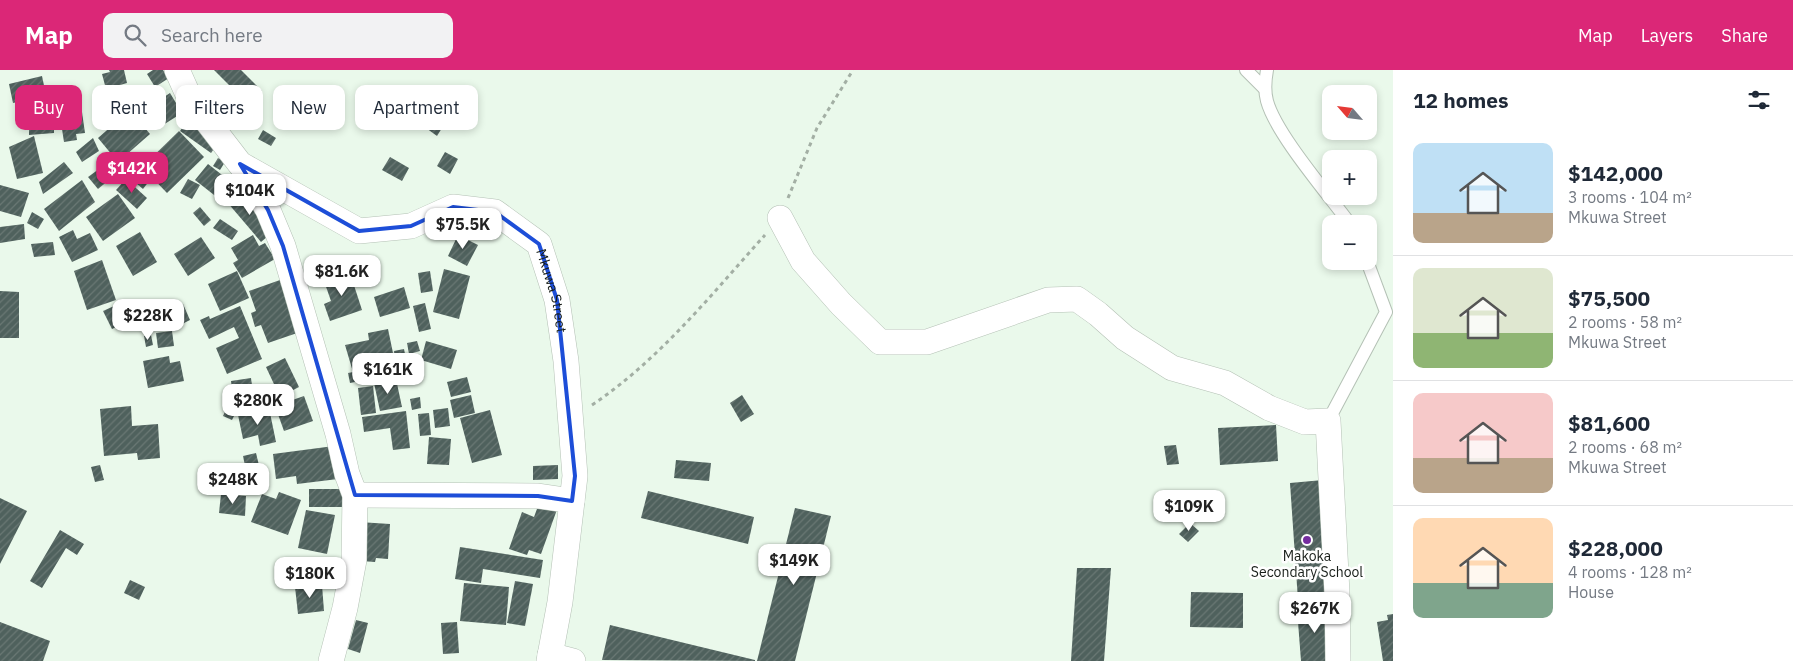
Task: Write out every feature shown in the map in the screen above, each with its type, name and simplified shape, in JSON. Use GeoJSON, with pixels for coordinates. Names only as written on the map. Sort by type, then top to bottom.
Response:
{"type":"FeatureCollection","features":[{"type":"Feature","properties":{"kind":"street","name":"Mkuwa Street"},"geometry":{"type":"LineString","coordinates":[[177,70],[190,99],[240,164],[359,231],[411,226],[453,207],[495,212],[538,244],[557,300],[571,418],[575,476],[560,602],[549,658]]}},
{"type":"Feature","properties":{"kind":"street"},"geometry":{"type":"LineString","coordinates":[[240,164],[268,210],[284,246],[338,434],[347,474],[355,495],[354,560],[345,608],[331,661]]}},
{"type":"Feature","properties":{"kind":"street"},"geometry":{"type":"LineString","coordinates":[[780,218],[803,261],[841,304],[880,342],[927,342],[1048,300],[1077,299],[1098,314],[1125,338],[1172,368],[1225,383],[1269,408],[1305,422],[1328,421],[1337,593],[1338,661]]}},
{"type":"Feature","properties":{"kind":"street"},"geometry":{"type":"LineString","coordinates":[[355,495],[538,496],[572,501]]}},
{"type":"Feature","properties":{"kind":"street"},"geometry":{"type":"LineString","coordinates":[[549,658],[574,661]]}},
{"type":"Feature","properties":{"kind":"lane"},"geometry":{"type":"LineString","coordinates":[[1246,70],[1264,88]]}},
{"type":"Feature","properties":{"kind":"lane"},"geometry":{"type":"LineString","coordinates":[[1267,70],[1264,88],[1268,103],[1288,140],[1343,215]]}},
{"type":"Feature","properties":{"kind":"lane"},"geometry":{"type":"LineString","coordinates":[[1328,421],[1386,312],[1370,270]]}},
{"type":"Feature","properties":{"kind":"path"},"geometry":{"type":"LineString","coordinates":[[571,418],[622,384],[672,339],[780,218],[817,128],[853,70]]}},
{"type":"Feature","properties":{"kind":"highlighted area"},"geometry":{"type":"Polygon","coordinates":[[[240,164],[359,231],[411,226],[453,207],[495,212],[539,244],[557,300],[575,476],[572,501],[538,496],[355,495],[283,246],[268,210],[240,164]]]}},
{"type":"Feature","properties":{"kind":"building"},"geometry":{"type":"Polygon","coordinates":[[[109,70],[124,70],[127,83],[105,85],[102,74],[110,72],[109,70]]]}},
{"type":"Feature","properties":{"kind":"building"},"geometry":{"type":"Polygon","coordinates":[[[153,70],[163,70],[169,78],[158,85],[154,85],[147,74],[153,70]]]}},
{"type":"Feature","properties":{"kind":"building"},"geometry":{"type":"Polygon","coordinates":[[[214,70],[241,70],[256,85],[229,85],[214,70]]]}},
{"type":"Feature","properties":{"kind":"building"},"geometry":{"type":"Polygon","coordinates":[[[42,76],[44,85],[15,85],[15,103],[13,103],[9,84],[42,76]]]}},
{"type":"Feature","properties":{"kind":"building"},"geometry":{"type":"Polygon","coordinates":[[[170,93],[176,103],[176,117],[166,123],[166,96],[170,93]]]}},
{"type":"Feature","properties":{"kind":"building"},"geometry":{"type":"Polygon","coordinates":[[[82,112],[85,133],[76,134],[77,140],[64,142],[62,130],[82,130],[82,112]]]}},
{"type":"Feature","properties":{"kind":"building"},"geometry":{"type":"Polygon","coordinates":[[[29,130],[54,130],[54,133],[29,135],[29,130]]]}},
{"type":"Feature","properties":{"kind":"building"},"geometry":{"type":"Polygon","coordinates":[[[107,130],[147,130],[150,134],[118,162],[98,138],[107,130]]]}},
{"type":"Feature","properties":{"kind":"building"},"geometry":{"type":"Polygon","coordinates":[[[203,130],[219,142],[211,153],[180,131],[203,130]]]}},
{"type":"Feature","properties":{"kind":"building"},"geometry":{"type":"Polygon","coordinates":[[[263,130],[276,138],[271,146],[258,139],[263,130]]]}},
{"type":"Feature","properties":{"kind":"building"},"geometry":{"type":"Polygon","coordinates":[[[429,130],[441,130],[437,136],[429,130]]]}},
{"type":"Feature","properties":{"kind":"building"},"geometry":{"type":"Polygon","coordinates":[[[179,131],[204,157],[167,193],[142,167],[179,131]]]}},
{"type":"Feature","properties":{"kind":"building"},"geometry":{"type":"Polygon","coordinates":[[[34,136],[43,173],[17,179],[9,147],[34,136]]]}},
{"type":"Feature","properties":{"kind":"building"},"geometry":{"type":"Polygon","coordinates":[[[93,138],[99,151],[82,162],[76,152],[93,138]]]}},
{"type":"Feature","properties":{"kind":"building"},"geometry":{"type":"Polygon","coordinates":[[[445,152],[458,159],[450,174],[437,166],[445,152]]]}},
{"type":"Feature","properties":{"kind":"building"},"geometry":{"type":"Polygon","coordinates":[[[390,157],[409,168],[402,181],[382,170],[390,157]]]}},
{"type":"Feature","properties":{"kind":"building"},"geometry":{"type":"Polygon","coordinates":[[[218,158],[225,162],[220,170],[213,166],[218,158]]]}},
{"type":"Feature","properties":{"kind":"building"},"geometry":{"type":"Polygon","coordinates":[[[64,162],[73,173],[43,194],[39,182],[64,162]]]}},
{"type":"Feature","properties":{"kind":"building"},"geometry":{"type":"Polygon","coordinates":[[[208,164],[235,185],[223,202],[195,180],[208,164]]]}},
{"type":"Feature","properties":{"kind":"building"},"geometry":{"type":"Polygon","coordinates":[[[99,169],[109,180],[98,189],[88,177],[99,169]]]}},
{"type":"Feature","properties":{"kind":"building"},"geometry":{"type":"Polygon","coordinates":[[[137,169],[150,180],[143,189],[130,178],[137,169]]]}},
{"type":"Feature","properties":{"kind":"building"},"geometry":{"type":"Polygon","coordinates":[[[126,179],[147,198],[137,209],[116,190],[126,179]]]}},
{"type":"Feature","properties":{"kind":"building"},"geometry":{"type":"Polygon","coordinates":[[[188,179],[200,185],[192,199],[180,193],[188,179]]]}},
{"type":"Feature","properties":{"kind":"building"},"geometry":{"type":"Polygon","coordinates":[[[82,180],[95,202],[59,231],[44,209],[82,180]]]}},
{"type":"Feature","properties":{"kind":"building"},"geometry":{"type":"Polygon","coordinates":[[[0,185],[29,193],[21,217],[0,211],[0,185]]]}},
{"type":"Feature","properties":{"kind":"building"},"geometry":{"type":"Polygon","coordinates":[[[240,191],[274,231],[261,242],[227,202],[240,191]]]}},
{"type":"Feature","properties":{"kind":"building"},"geometry":{"type":"Polygon","coordinates":[[[118,194],[135,218],[103,241],[86,217],[118,194]]]}},
{"type":"Feature","properties":{"kind":"building"},"geometry":{"type":"Polygon","coordinates":[[[200,207],[211,220],[204,226],[193,213],[200,207]]]}},
{"type":"Feature","properties":{"kind":"building"},"geometry":{"type":"Polygon","coordinates":[[[32,212],[44,219],[38,229],[27,223],[32,212]]]}},
{"type":"Feature","properties":{"kind":"building"},"geometry":{"type":"Polygon","coordinates":[[[220,219],[238,231],[232,240],[213,228],[220,219]]]}},
{"type":"Feature","properties":{"kind":"building"},"geometry":{"type":"Polygon","coordinates":[[[24,224],[25,239],[0,243],[0,227],[24,224]]]}},
{"type":"Feature","properties":{"kind":"building"},"geometry":{"type":"Polygon","coordinates":[[[73,230],[77,239],[90,233],[98,250],[72,262],[59,237],[73,230]]]}},
{"type":"Feature","properties":{"kind":"building"},"geometry":{"type":"Polygon","coordinates":[[[140,232],[157,262],[133,276],[116,246],[140,232]]]}},
{"type":"Feature","properties":{"kind":"building"},"geometry":{"type":"Polygon","coordinates":[[[253,235],[259,246],[265,243],[275,259],[242,278],[233,263],[238,260],[231,248],[253,235]]]}},
{"type":"Feature","properties":{"kind":"building"},"geometry":{"type":"Polygon","coordinates":[[[458,235],[478,245],[467,266],[448,256],[458,235]]]}},
{"type":"Feature","properties":{"kind":"building"},"geometry":{"type":"Polygon","coordinates":[[[201,237],[215,258],[188,276],[174,254],[201,237]]]}},
{"type":"Feature","properties":{"kind":"building"},"geometry":{"type":"Polygon","coordinates":[[[53,242],[55,255],[34,257],[31,244],[53,242]]]}},
{"type":"Feature","properties":{"kind":"building"},"geometry":{"type":"Polygon","coordinates":[[[352,255],[357,269],[350,271],[348,265],[338,269],[335,262],[352,255]]]}},
{"type":"Feature","properties":{"kind":"building"},"geometry":{"type":"Polygon","coordinates":[[[102,260],[116,300],[87,310],[74,271],[102,260]]]}},
{"type":"Feature","properties":{"kind":"building"},"geometry":{"type":"Polygon","coordinates":[[[444,269],[470,276],[459,319],[433,312],[444,269]]]}},
{"type":"Feature","properties":{"kind":"building"},"geometry":{"type":"Polygon","coordinates":[[[237,271],[249,298],[220,311],[208,284],[237,271]]]}},
{"type":"Feature","properties":{"kind":"building"},"geometry":{"type":"Polygon","coordinates":[[[430,271],[433,291],[421,293],[418,273],[430,271]]]}},
{"type":"Feature","properties":{"kind":"building"},"geometry":{"type":"Polygon","coordinates":[[[350,273],[362,310],[330,321],[324,304],[331,301],[324,281],[350,273]]]}},
{"type":"Feature","properties":{"kind":"building"},"geometry":{"type":"Polygon","coordinates":[[[280,280],[290,310],[303,331],[268,343],[261,325],[255,327],[251,313],[256,311],[249,291],[280,280]]]}},
{"type":"Feature","properties":{"kind":"building"},"geometry":{"type":"Polygon","coordinates":[[[404,287],[410,308],[380,317],[374,297],[404,287]]]}},
{"type":"Feature","properties":{"kind":"building"},"geometry":{"type":"Polygon","coordinates":[[[0,291],[19,292],[19,338],[0,338],[0,291]]]}},
{"type":"Feature","properties":{"kind":"building"},"geometry":{"type":"Polygon","coordinates":[[[123,302],[131,320],[112,329],[103,311],[123,302]]]}},
{"type":"Feature","properties":{"kind":"building"},"geometry":{"type":"Polygon","coordinates":[[[425,303],[431,329],[419,332],[413,306],[425,303]]]}},
{"type":"Feature","properties":{"kind":"building"},"geometry":{"type":"Polygon","coordinates":[[[183,304],[190,320],[178,326],[171,310],[183,304]]]}},
{"type":"Feature","properties":{"kind":"building"},"geometry":{"type":"Polygon","coordinates":[[[240,306],[262,359],[227,374],[216,348],[239,338],[234,327],[209,339],[200,320],[209,316],[210,319],[240,306]]]}},
{"type":"Feature","properties":{"kind":"building"},"geometry":{"type":"Polygon","coordinates":[[[161,312],[164,328],[143,332],[141,315],[161,312]]]}},
{"type":"Feature","properties":{"kind":"building"},"geometry":{"type":"Polygon","coordinates":[[[388,329],[393,353],[390,354],[391,360],[385,361],[387,373],[361,378],[360,370],[358,370],[360,381],[350,383],[348,373],[353,372],[345,345],[369,340],[368,333],[388,329]]]}},
{"type":"Feature","properties":{"kind":"building"},"geometry":{"type":"Polygon","coordinates":[[[172,331],[174,346],[158,348],[156,333],[172,331]]]}},
{"type":"Feature","properties":{"kind":"building"},"geometry":{"type":"Polygon","coordinates":[[[151,335],[153,345],[146,347],[144,336],[151,335]]]}},
{"type":"Feature","properties":{"kind":"building"},"geometry":{"type":"Polygon","coordinates":[[[417,341],[420,351],[409,354],[407,343],[417,341]]]}},
{"type":"Feature","properties":{"kind":"building"},"geometry":{"type":"Polygon","coordinates":[[[426,341],[457,350],[451,369],[421,360],[426,341]]]}},
{"type":"Feature","properties":{"kind":"building"},"geometry":{"type":"Polygon","coordinates":[[[404,349],[406,359],[395,361],[394,351],[404,349]]]}},
{"type":"Feature","properties":{"kind":"building"},"geometry":{"type":"Polygon","coordinates":[[[419,354],[421,369],[397,373],[395,363],[409,360],[409,356],[419,354]]]}},
{"type":"Feature","properties":{"kind":"building"},"geometry":{"type":"Polygon","coordinates":[[[169,356],[170,363],[180,361],[184,381],[148,388],[143,361],[169,356]]]}},
{"type":"Feature","properties":{"kind":"building"},"geometry":{"type":"Polygon","coordinates":[[[285,358],[299,387],[280,397],[266,367],[285,358]]]}},
{"type":"Feature","properties":{"kind":"building"},"geometry":{"type":"Polygon","coordinates":[[[467,377],[471,392],[451,397],[447,382],[467,377]]]}},
{"type":"Feature","properties":{"kind":"building"},"geometry":{"type":"Polygon","coordinates":[[[251,378],[253,393],[233,397],[231,381],[251,378]]]}},
{"type":"Feature","properties":{"kind":"building"},"geometry":{"type":"Polygon","coordinates":[[[396,379],[402,407],[380,411],[374,383],[396,379]]]}},
{"type":"Feature","properties":{"kind":"building"},"geometry":{"type":"Polygon","coordinates":[[[373,386],[376,413],[361,415],[358,388],[373,386]]]}},
{"type":"Feature","properties":{"kind":"building"},"geometry":{"type":"Polygon","coordinates":[[[471,395],[475,413],[454,418],[450,400],[471,395]]]}},
{"type":"Feature","properties":{"kind":"building"},"geometry":{"type":"Polygon","coordinates":[[[742,395],[754,414],[741,422],[730,403],[742,395]]]}},
{"type":"Feature","properties":{"kind":"building"},"geometry":{"type":"Polygon","coordinates":[[[304,396],[313,421],[284,431],[275,406],[304,396]]]}},
{"type":"Feature","properties":{"kind":"building"},"geometry":{"type":"Polygon","coordinates":[[[420,397],[421,408],[412,410],[410,399],[420,397]]]}},
{"type":"Feature","properties":{"kind":"building"},"geometry":{"type":"Polygon","coordinates":[[[131,406],[132,426],[158,424],[160,458],[138,460],[137,453],[104,456],[100,409],[131,406]]]}},
{"type":"Feature","properties":{"kind":"building"},"geometry":{"type":"Polygon","coordinates":[[[269,408],[276,442],[260,446],[258,435],[243,439],[238,415],[269,408]]]}},
{"type":"Feature","properties":{"kind":"building"},"geometry":{"type":"Polygon","coordinates":[[[448,408],[450,426],[435,428],[433,410],[448,408]]]}},
{"type":"Feature","properties":{"kind":"building"},"geometry":{"type":"Polygon","coordinates":[[[226,410],[235,414],[232,420],[223,416],[226,410]]]}},
{"type":"Feature","properties":{"kind":"building"},"geometry":{"type":"Polygon","coordinates":[[[490,410],[502,455],[472,463],[460,418],[490,410]]]}},
{"type":"Feature","properties":{"kind":"building"},"geometry":{"type":"Polygon","coordinates":[[[406,411],[410,448],[393,450],[390,428],[364,432],[362,417],[406,411]]]}},
{"type":"Feature","properties":{"kind":"building"},"geometry":{"type":"Polygon","coordinates":[[[429,413],[431,435],[420,436],[418,414],[429,413]]]}},
{"type":"Feature","properties":{"kind":"building"},"geometry":{"type":"Polygon","coordinates":[[[1276,425],[1278,461],[1220,465],[1218,428],[1276,425]]]}},
{"type":"Feature","properties":{"kind":"building"},"geometry":{"type":"Polygon","coordinates":[[[429,437],[451,439],[449,465],[427,464],[429,437]]]}},
{"type":"Feature","properties":{"kind":"building"},"geometry":{"type":"Polygon","coordinates":[[[1176,445],[1179,464],[1167,465],[1164,446],[1176,445]]]}},
{"type":"Feature","properties":{"kind":"building"},"geometry":{"type":"Polygon","coordinates":[[[334,446],[338,479],[297,484],[296,476],[276,479],[273,454],[334,446]]]}},
{"type":"Feature","properties":{"kind":"building"},"geometry":{"type":"Polygon","coordinates":[[[256,453],[263,482],[249,485],[243,456],[256,453]]]}},
{"type":"Feature","properties":{"kind":"building"},"geometry":{"type":"Polygon","coordinates":[[[676,460],[711,463],[709,481],[674,478],[676,460]]]}},
{"type":"Feature","properties":{"kind":"building"},"geometry":{"type":"Polygon","coordinates":[[[241,463],[247,484],[225,491],[219,469],[241,463]]]}},
{"type":"Feature","properties":{"kind":"building"},"geometry":{"type":"Polygon","coordinates":[[[100,465],[104,480],[95,482],[91,467],[100,465]]]}},
{"type":"Feature","properties":{"kind":"building"},"geometry":{"type":"Polygon","coordinates":[[[558,465],[558,479],[533,480],[533,466],[558,465]]]}},
{"type":"Feature","properties":{"kind":"building"},"geometry":{"type":"Polygon","coordinates":[[[1323,480],[1331,598],[1298,600],[1290,483],[1323,480]]]}},
{"type":"Feature","properties":{"kind":"building"},"geometry":{"type":"Polygon","coordinates":[[[309,489],[343,489],[343,507],[309,507],[309,489]]]}},
{"type":"Feature","properties":{"kind":"building"},"geometry":{"type":"Polygon","coordinates":[[[648,491],[754,517],[748,544],[641,518],[648,491]]]}},
{"type":"Feature","properties":{"kind":"building"},"geometry":{"type":"Polygon","coordinates":[[[279,492],[301,500],[288,535],[251,522],[262,494],[276,499],[279,492]]]}},
{"type":"Feature","properties":{"kind":"building"},"geometry":{"type":"Polygon","coordinates":[[[221,494],[246,496],[245,516],[219,513],[221,494]]]}},
{"type":"Feature","properties":{"kind":"building"},"geometry":{"type":"Polygon","coordinates":[[[0,498],[27,511],[0,564],[0,498]]]}},
{"type":"Feature","properties":{"kind":"building"},"geometry":{"type":"Polygon","coordinates":[[[541,498],[559,504],[541,554],[529,550],[527,555],[509,549],[522,512],[534,517],[541,498]]]}},
{"type":"Feature","properties":{"kind":"building"},"geometry":{"type":"Polygon","coordinates":[[[795,508],[831,516],[795,661],[757,661],[795,508]]]}},
{"type":"Feature","properties":{"kind":"building"},"geometry":{"type":"Polygon","coordinates":[[[306,510],[335,515],[327,554],[298,548],[306,510]]]}},
{"type":"Feature","properties":{"kind":"building"},"geometry":{"type":"Polygon","coordinates":[[[359,522],[390,524],[388,559],[376,558],[375,562],[361,561],[359,522]]]}},
{"type":"Feature","properties":{"kind":"building"},"geometry":{"type":"Polygon","coordinates":[[[1190,523],[1199,531],[1188,542],[1179,534],[1190,523]]]}},
{"type":"Feature","properties":{"kind":"building"},"geometry":{"type":"Polygon","coordinates":[[[60,530],[84,544],[77,555],[66,548],[42,588],[30,581],[60,530]]]}},
{"type":"Feature","properties":{"kind":"building"},"geometry":{"type":"Polygon","coordinates":[[[460,547],[543,560],[540,578],[483,569],[481,583],[455,579],[460,547]]]}},
{"type":"Feature","properties":{"kind":"building"},"geometry":{"type":"Polygon","coordinates":[[[313,563],[325,563],[325,575],[312,575],[313,563]]]}},
{"type":"Feature","properties":{"kind":"building"},"geometry":{"type":"Polygon","coordinates":[[[1077,568],[1111,568],[1104,661],[1071,661],[1077,568]]]}},
{"type":"Feature","properties":{"kind":"building"},"geometry":{"type":"Polygon","coordinates":[[[130,580],[145,587],[139,600],[124,593],[130,580]]]}},
{"type":"Feature","properties":{"kind":"building"},"geometry":{"type":"Polygon","coordinates":[[[515,581],[533,584],[525,626],[507,623],[515,581]]]}},
{"type":"Feature","properties":{"kind":"building"},"geometry":{"type":"Polygon","coordinates":[[[464,583],[509,587],[506,625],[460,621],[464,583]]]}},
{"type":"Feature","properties":{"kind":"building"},"geometry":{"type":"Polygon","coordinates":[[[322,585],[324,611],[298,614],[295,587],[322,585]]]}},
{"type":"Feature","properties":{"kind":"building"},"geometry":{"type":"Polygon","coordinates":[[[1191,592],[1243,593],[1243,628],[1190,627],[1191,592]]]}},
{"type":"Feature","properties":{"kind":"building"},"geometry":{"type":"Polygon","coordinates":[[[1330,607],[1333,661],[1301,661],[1297,609],[1330,607]]]}},
{"type":"Feature","properties":{"kind":"building"},"geometry":{"type":"Polygon","coordinates":[[[1393,614],[1393,661],[1383,661],[1377,622],[1388,620],[1387,615],[1393,614]]]}},
{"type":"Feature","properties":{"kind":"building"},"geometry":{"type":"Polygon","coordinates":[[[356,620],[368,623],[360,653],[348,649],[356,620]]]}},
{"type":"Feature","properties":{"kind":"building"},"geometry":{"type":"Polygon","coordinates":[[[0,622],[50,641],[43,661],[0,661],[0,622]]]}},
{"type":"Feature","properties":{"kind":"building"},"geometry":{"type":"Polygon","coordinates":[[[457,622],[459,653],[443,654],[441,623],[457,622]]]}},
{"type":"Feature","properties":{"kind":"building"},"geometry":{"type":"Polygon","coordinates":[[[610,625],[755,660],[755,661],[602,660],[610,625]]]}},
{"type":"Feature","properties":{"kind":"place","name":"Makoka Secondary School"},"geometry":{"type":"Point","coordinates":[1307,540]}}]}
